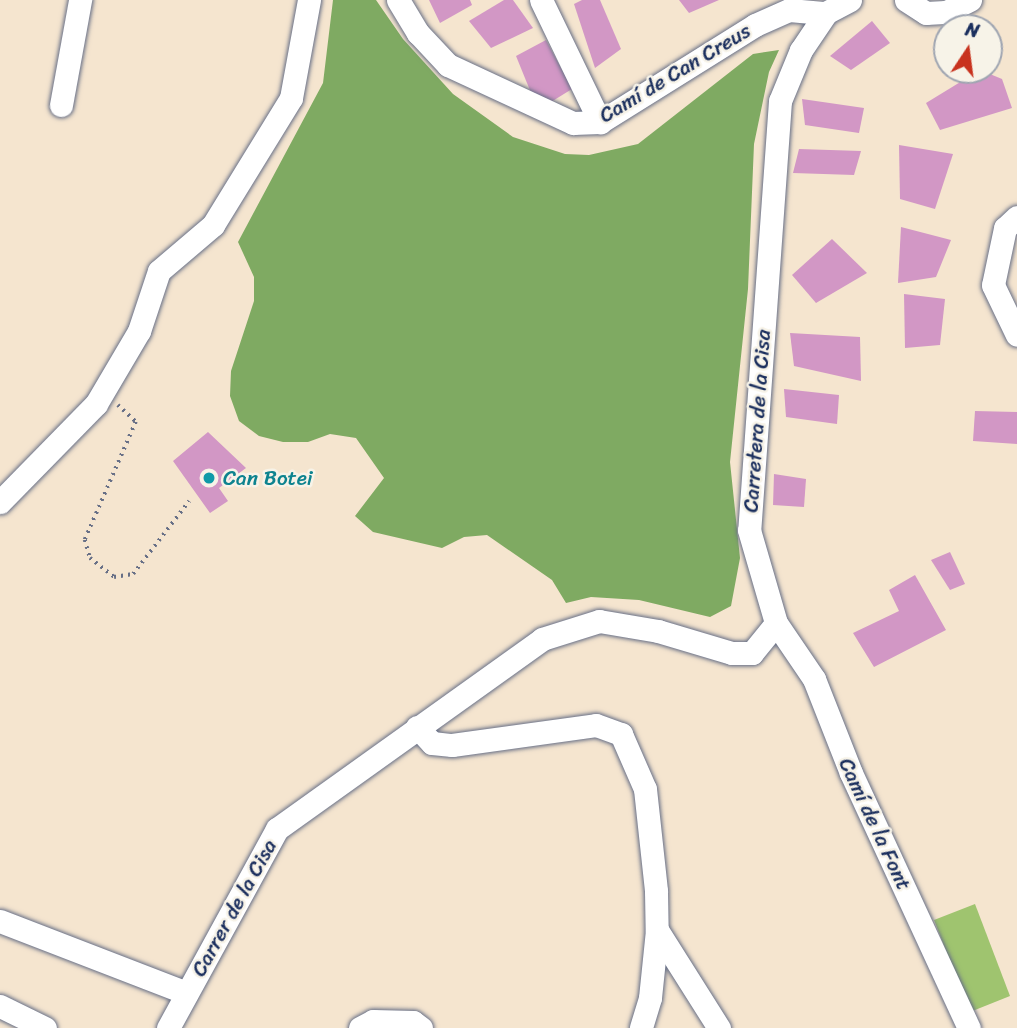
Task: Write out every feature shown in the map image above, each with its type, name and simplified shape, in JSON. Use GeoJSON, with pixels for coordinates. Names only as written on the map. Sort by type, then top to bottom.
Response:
{"type":"FeatureCollection","features":[{"type":"Feature","properties":{"kind":"street"},"geometry":{"type":"LineString","coordinates":[[61,105],[80,0]]}},
{"type":"Feature","properties":{"kind":"street"},"geometry":{"type":"LineString","coordinates":[[0,502],[101,395],[139,331],[159,271],[213,225],[291,97],[309,0]]}},
{"type":"Feature","properties":{"kind":"street","name":"Camí de Can Creus"},"geometry":{"type":"LineString","coordinates":[[398,0],[418,33],[448,65],[545,114],[573,123],[600,122],[755,24],[789,10],[827,13]]}},
{"type":"Feature","properties":{"kind":"street"},"geometry":{"type":"LineString","coordinates":[[541,0],[600,122]]}},
{"type":"Feature","properties":{"kind":"street","name":"Carretera de la Cisa"},"geometry":{"type":"LineString","coordinates":[[776,623],[749,530],[780,101],[801,50],[827,13],[850,0]]}},
{"type":"Feature","properties":{"kind":"street"},"geometry":{"type":"LineString","coordinates":[[906,0],[926,13],[946,12],[970,0]]}},
{"type":"Feature","properties":{"kind":"street"},"geometry":{"type":"LineString","coordinates":[[1017,217],[1005,228],[993,285],[1017,335]]}},
{"type":"Feature","properties":{"kind":"street"},"geometry":{"type":"LineString","coordinates":[[641,1028],[650,998],[657,930],[645,789],[621,734],[596,725],[452,745],[432,743],[417,727],[542,639],[579,625],[599,621],[629,625],[732,653],[752,653],[776,623]]}},
{"type":"Feature","properties":{"kind":"street","name":"Camí de la Font"},"geometry":{"type":"LineString","coordinates":[[776,623],[814,679],[851,773],[969,1028]]}},
{"type":"Feature","properties":{"kind":"street","name":"Carrer de la Cisa"},"geometry":{"type":"LineString","coordinates":[[168,1028],[277,829],[417,727]]}},
{"type":"Feature","properties":{"kind":"street"},"geometry":{"type":"LineString","coordinates":[[0,921],[187,993]]}},
{"type":"Feature","properties":{"kind":"street"},"geometry":{"type":"LineString","coordinates":[[657,930],[719,1028]]}},
{"type":"Feature","properties":{"kind":"street"},"geometry":{"type":"LineString","coordinates":[[0,1006],[45,1028]]}},
{"type":"Feature","properties":{"kind":"street"},"geometry":{"type":"LineString","coordinates":[[360,1028],[373,1021],[413,1022],[421,1028]]}},
{"type":"Feature","properties":{"kind":"path"},"geometry":{"type":"LineString","coordinates":[[101,395],[132,414],[136,422],[85,540],[90,558],[114,577],[133,574],[189,501]]}},
{"type":"Feature","properties":{"kind":"green space"},"geometry":{"type":"Polygon","coordinates":[[[333,0],[376,0],[403,39],[453,94],[513,137],[565,154],[589,155],[638,144],[753,54],[779,50],[769,72],[754,144],[748,289],[730,462],[740,558],[731,606],[710,617],[639,600],[591,597],[566,603],[552,580],[487,535],[464,537],[442,548],[373,532],[355,516],[384,478],[356,438],[330,434],[308,442],[283,442],[259,436],[239,421],[230,396],[231,371],[254,301],[254,277],[238,242],[323,83],[333,0]]]}},
{"type":"Feature","properties":{"kind":"green space"},"geometry":{"type":"Polygon","coordinates":[[[975,904],[1010,996],[970,1012],[934,920],[975,904]]]}},
{"type":"Feature","properties":{"kind":"building"},"geometry":{"type":"Polygon","coordinates":[[[429,0],[470,0],[472,5],[440,23],[429,0]]]}},
{"type":"Feature","properties":{"kind":"building"},"geometry":{"type":"Polygon","coordinates":[[[504,0],[513,0],[533,28],[491,48],[469,21],[504,0]]]}},
{"type":"Feature","properties":{"kind":"building"},"geometry":{"type":"Polygon","coordinates":[[[582,0],[600,0],[621,49],[595,68],[574,4],[582,0]]]}},
{"type":"Feature","properties":{"kind":"building"},"geometry":{"type":"Polygon","coordinates":[[[679,0],[719,0],[689,13],[679,0]]]}},
{"type":"Feature","properties":{"kind":"building"},"geometry":{"type":"Polygon","coordinates":[[[872,21],[890,43],[851,70],[830,56],[872,21]]]}},
{"type":"Feature","properties":{"kind":"building"},"geometry":{"type":"Polygon","coordinates":[[[546,40],[572,89],[538,110],[516,56],[546,40]]]}},
{"type":"Feature","properties":{"kind":"building"},"geometry":{"type":"Polygon","coordinates":[[[1003,82],[1012,108],[940,130],[926,103],[957,84],[1003,82]]]}},
{"type":"Feature","properties":{"kind":"building"},"geometry":{"type":"Polygon","coordinates":[[[802,99],[864,108],[859,133],[805,125],[802,99]]]}},
{"type":"Feature","properties":{"kind":"building"},"geometry":{"type":"Polygon","coordinates":[[[899,145],[953,154],[935,209],[900,199],[899,145]]]}},
{"type":"Feature","properties":{"kind":"building"},"geometry":{"type":"Polygon","coordinates":[[[799,149],[861,151],[854,175],[793,173],[799,149]]]}},
{"type":"Feature","properties":{"kind":"building"},"geometry":{"type":"Polygon","coordinates":[[[901,227],[951,240],[936,277],[898,283],[901,227]]]}},
{"type":"Feature","properties":{"kind":"building"},"geometry":{"type":"Polygon","coordinates":[[[832,239],[867,273],[816,303],[792,275],[832,239]]]}},
{"type":"Feature","properties":{"kind":"building"},"geometry":{"type":"Polygon","coordinates":[[[904,294],[945,299],[940,345],[905,348],[904,294]]]}},
{"type":"Feature","properties":{"kind":"building"},"geometry":{"type":"Polygon","coordinates":[[[790,333],[860,337],[861,381],[794,366],[790,333]]]}},
{"type":"Feature","properties":{"kind":"building"},"geometry":{"type":"Polygon","coordinates":[[[784,389],[839,395],[837,424],[786,417],[784,389]]]}},
{"type":"Feature","properties":{"kind":"building"},"geometry":{"type":"Polygon","coordinates":[[[975,411],[1017,412],[1017,444],[973,441],[975,411]]]}},
{"type":"Feature","properties":{"kind":"building","name":"Can Botei"},"geometry":{"type":"Polygon","coordinates":[[[208,432],[246,468],[219,488],[228,501],[210,513],[173,461],[208,432]]]}},
{"type":"Feature","properties":{"kind":"building"},"geometry":{"type":"Polygon","coordinates":[[[774,474],[806,479],[804,507],[773,505],[774,474]]]}},
{"type":"Feature","properties":{"kind":"building"},"geometry":{"type":"Polygon","coordinates":[[[950,552],[965,584],[950,590],[931,560],[950,552]]]}},
{"type":"Feature","properties":{"kind":"building"},"geometry":{"type":"Polygon","coordinates":[[[915,575],[946,630],[874,667],[853,633],[899,611],[889,590],[915,575]]]}},
{"type":"Feature","properties":{"kind":"place","name":"Can Botei"},"geometry":{"type":"Point","coordinates":[209,478]}}]}
